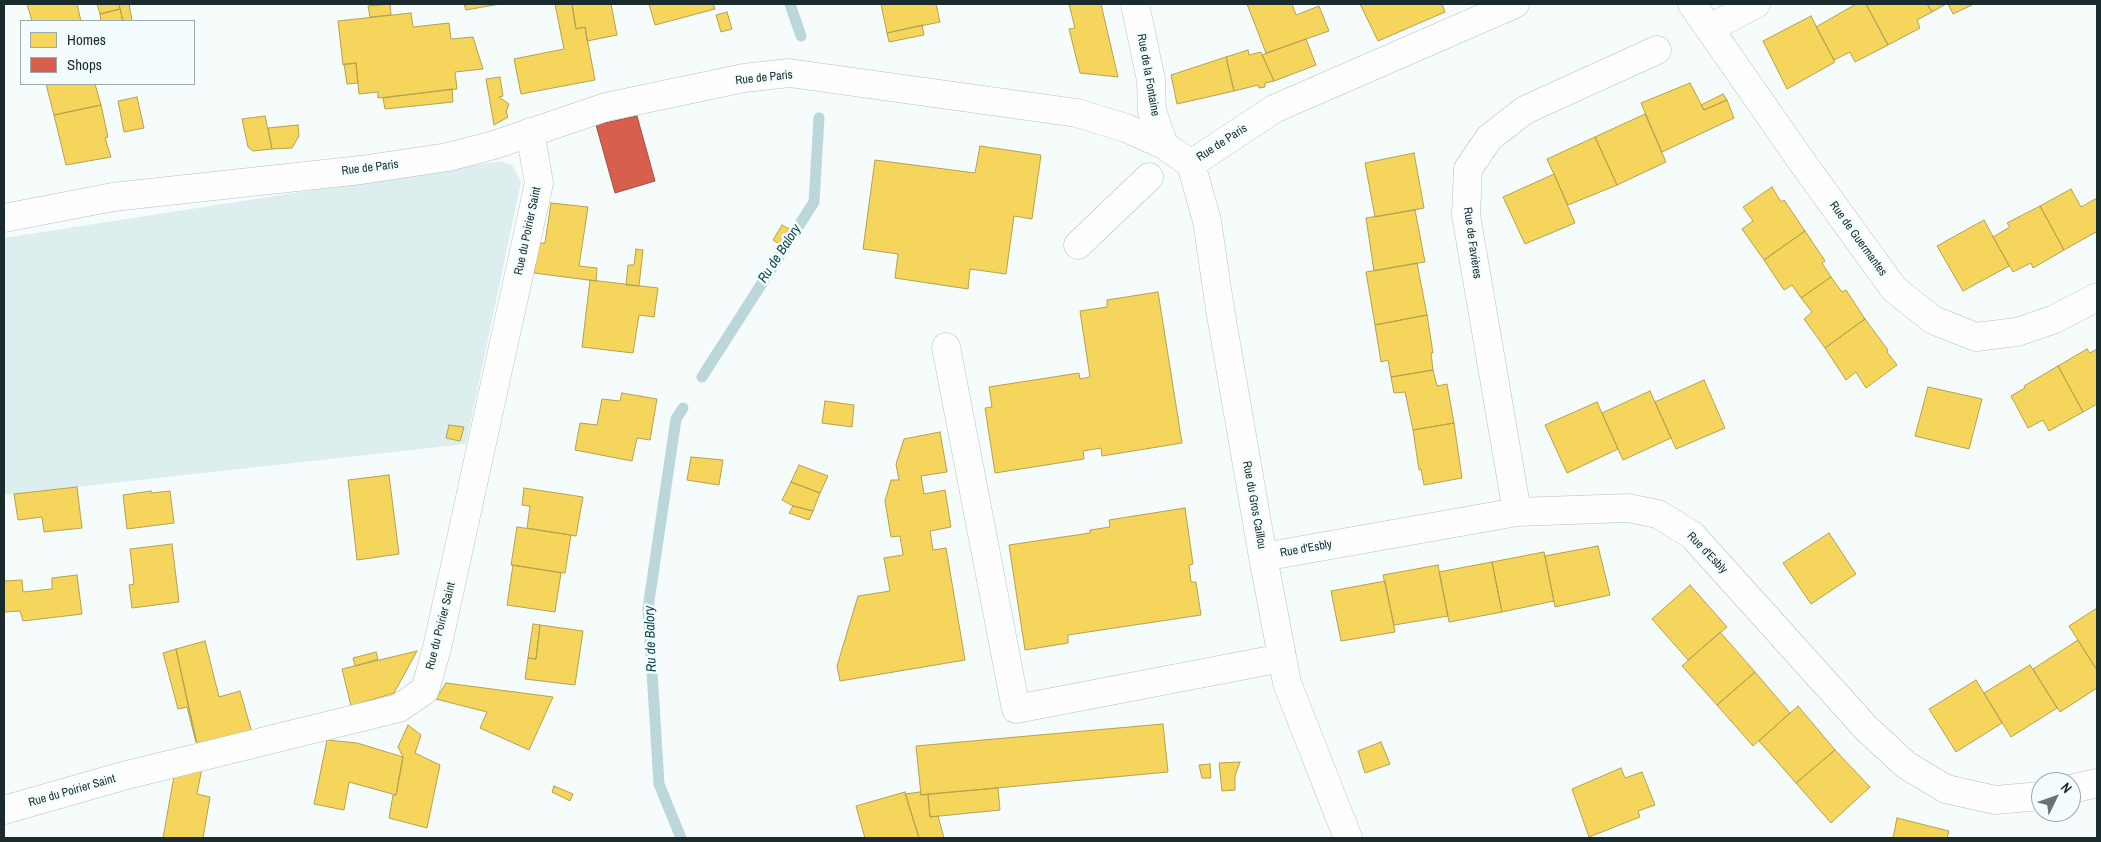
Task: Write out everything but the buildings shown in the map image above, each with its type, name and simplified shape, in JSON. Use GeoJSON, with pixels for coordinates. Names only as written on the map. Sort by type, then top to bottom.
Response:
{"type":"FeatureCollection","features":[{"type":"Feature","properties":{"kind":"street","name":"Rue de la Fontaine"},"geometry":{"type":"LineString","coordinates":[[1135,4],[1151,80],[1152,111],[1164,145]]}},
{"type":"Feature","properties":{"kind":"street","name":"Rue de Paris"},"geometry":{"type":"LineString","coordinates":[[4,218],[113,197],[361,170],[448,157],[494,145],[606,106],[744,78],[789,73],[1077,113],[1126,128],[1164,145],[1191,164],[1274,109],[1515,4]]}},
{"type":"Feature","properties":{"kind":"street","name":"Rue de Guermantes"},"geometry":{"type":"LineString","coordinates":[[1692,4],[1800,159],[1894,289],[1933,320],[1976,337],[2017,332],[2055,319],[2097,297]]}},
{"type":"Feature","properties":{"kind":"street"},"geometry":{"type":"LineString","coordinates":[[1710,28],[1756,4]]}},
{"type":"Feature","properties":{"kind":"street","name":"Rue de Favières"},"geometry":{"type":"LineString","coordinates":[[1517,512],[1466,215],[1468,170],[1489,138],[1525,110],[1657,50]]}},
{"type":"Feature","properties":{"kind":"street","name":"Rue du Poirier Saint"},"geometry":{"type":"LineString","coordinates":[[4,810],[123,776],[399,708],[425,690],[437,648],[539,183],[530,132]]}},
{"type":"Feature","properties":{"kind":"street","name":"Rue du Gros Caillou"},"geometry":{"type":"LineString","coordinates":[[1191,164],[1207,221],[1263,557],[1287,683],[1348,838]]}},
{"type":"Feature","properties":{"kind":"street"},"geometry":{"type":"LineString","coordinates":[[1078,245],[1149,177]]}},
{"type":"Feature","properties":{"kind":"street"},"geometry":{"type":"LineString","coordinates":[[946,347],[1016,709],[1282,658]]}},
{"type":"Feature","properties":{"kind":"street","name":"Rue d'Esbly"},"geometry":{"type":"LineString","coordinates":[[1263,557],[1517,512],[1628,508],[1658,514],[1692,534],[1866,728],[1906,765],[1946,789],[1995,800],[2031,797]]}},
{"type":"Feature","properties":{"kind":"street"},"geometry":{"type":"LineString","coordinates":[[2081,787],[2097,783]]}},
{"type":"Feature","properties":{"kind":"shaded area"},"geometry":{"type":"Polygon","coordinates":[[[500,161],[512,165],[521,182],[466,444],[4,495],[4,238],[500,161]]]}},
{"type":"Feature","properties":{"kind":"waterway","name":"Ru de Balory"},"geometry":{"type":"LineString","coordinates":[[790,4],[801,36]]}},
{"type":"Feature","properties":{"kind":"waterway","name":"Ru de Balory"},"geometry":{"type":"LineString","coordinates":[[702,377],[814,202],[819,118]]}},
{"type":"Feature","properties":{"kind":"waterway","name":"Ru de Balory"},"geometry":{"type":"LineString","coordinates":[[681,838],[659,784],[648,608],[676,419],[683,408]]}}]}
